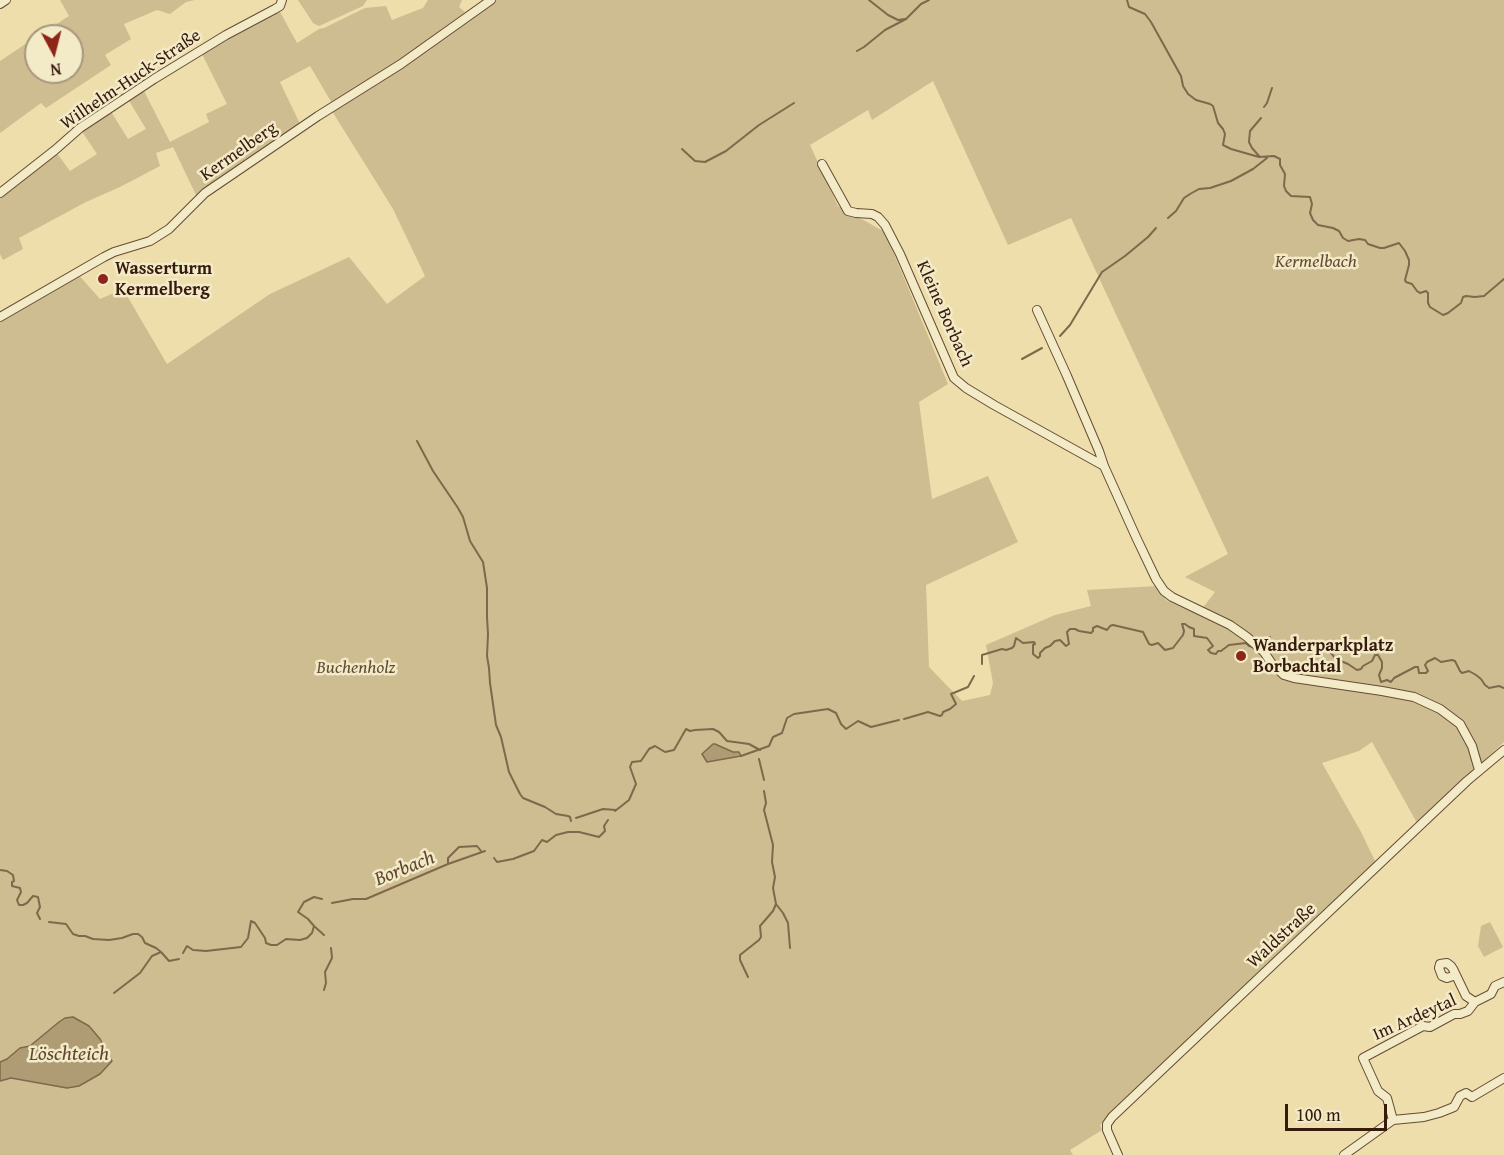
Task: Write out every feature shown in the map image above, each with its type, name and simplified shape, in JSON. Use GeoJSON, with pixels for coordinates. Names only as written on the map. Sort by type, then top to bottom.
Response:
{"type":"FeatureCollection","features":[{"type":"Feature","properties":{"kind":"street"},"geometry":{"type":"LineString","coordinates":[[0,4],[6,0]]}},
{"type":"Feature","properties":{"kind":"street","name":"Wilhelm-Huck-Straße"},"geometry":{"type":"LineString","coordinates":[[0,193],[80,128],[225,35],[280,6],[282,0]]}},
{"type":"Feature","properties":{"kind":"street","name":"Kermelberg"},"geometry":{"type":"LineString","coordinates":[[0,317],[104,257],[150,241],[169,229],[205,193],[318,116],[401,64],[491,0]]}},
{"type":"Feature","properties":{"kind":"street","name":"Kleine Borbach"},"geometry":{"type":"LineString","coordinates":[[822,164],[848,211],[872,214],[885,225],[896,245],[954,378],[994,405],[1104,466]]}},
{"type":"Feature","properties":{"kind":"street"},"geometry":{"type":"LineString","coordinates":[[1037,310],[1136,537],[1164,591],[1230,625],[1264,652],[1272,664],[1284,675],[1414,697],[1440,709],[1460,724],[1472,746],[1479,770]]}},
{"type":"Feature","properties":{"kind":"street","name":"Waldstraße"},"geometry":{"type":"LineString","coordinates":[[1118,1155],[1107,1130],[1107,1124],[1112,1117],[1479,770],[1504,750]]}},
{"type":"Feature","properties":{"kind":"street","name":"Im Ardeytal"},"geometry":{"type":"LineString","coordinates":[[1456,975],[1466,996],[1475,1002]]}},
{"type":"Feature","properties":{"kind":"street","name":"Im Ardeytal"},"geometry":{"type":"LineString","coordinates":[[1393,1120],[1387,1098],[1378,1091],[1363,1058],[1423,1026],[1430,1027],[1454,1014],[1468,1011],[1475,1002],[1491,994],[1495,986],[1504,982]]}},
{"type":"Feature","properties":{"kind":"street"},"geometry":{"type":"LineString","coordinates":[[1344,1155],[1393,1120],[1439,1113],[1454,1107],[1460,1096],[1466,1093],[1472,1097],[1504,1078]]}},
{"type":"Feature","properties":{"kind":"green space"},"geometry":{"type":"Polygon","coordinates":[[[60,0],[195,0],[186,2],[170,14],[157,10],[124,24],[131,39],[105,55],[111,65],[84,83],[84,24],[57,24],[69,16],[60,0]]]}},
{"type":"Feature","properties":{"kind":"green space"},"geometry":{"type":"Polygon","coordinates":[[[298,0],[367,0],[363,6],[319,26],[313,23],[298,0]]]}},
{"type":"Feature","properties":{"kind":"green space"},"geometry":{"type":"Polygon","coordinates":[[[428,0],[462,0],[459,7],[465,12],[380,75],[333,105],[310,66],[280,82],[301,126],[197,197],[173,147],[156,153],[160,166],[19,238],[23,249],[3,260],[0,254],[0,196],[56,152],[70,171],[97,154],[81,130],[110,110],[128,139],[146,129],[128,99],[143,89],[170,142],[209,122],[206,114],[227,104],[201,52],[279,10],[297,43],[319,29],[365,8],[386,6],[392,20],[423,8],[428,0]]]}},
{"type":"Feature","properties":{"kind":"green space","name":"Buchenholz"},"geometry":{"type":"Polygon","coordinates":[[[496,0],[1504,0],[1504,742],[1417,823],[1372,742],[1359,751],[1322,763],[1376,863],[1100,1125],[1102,1130],[1070,1150],[1073,1155],[0,1155],[0,1081],[11,1078],[67,1088],[79,1086],[100,1074],[59,1022],[30,1046],[20,1048],[0,1062],[0,320],[76,272],[100,299],[123,289],[167,364],[270,294],[349,257],[387,304],[425,276],[393,209],[332,111],[496,0]],[[933,81],[872,120],[868,110],[810,145],[838,206],[885,232],[948,384],[919,402],[932,499],[988,476],[1018,542],[926,585],[929,667],[962,701],[990,695],[993,683],[986,645],[1055,615],[1091,606],[1087,590],[1156,586],[1166,600],[1198,614],[1215,592],[1185,577],[1228,554],[1071,218],[1008,245],[933,81]]]}},
{"type":"Feature","properties":{"kind":"green space"},"geometry":{"type":"Polygon","coordinates":[[[24,45],[24,84],[82,84],[46,108],[41,103],[0,133],[0,61],[24,45]]]}},
{"type":"Feature","properties":{"kind":"green space"},"geometry":{"type":"Polygon","coordinates":[[[1490,922],[1503,947],[1484,957],[1478,946],[1481,926],[1490,922]]]}},
{"type":"Feature","properties":{"kind":"water"},"geometry":{"type":"Polygon","coordinates":[[[713,744],[739,752],[741,756],[707,762],[702,754],[713,744]]]}},
{"type":"Feature","properties":{"kind":"water","name":"Löschteich"},"geometry":{"type":"Polygon","coordinates":[[[73,1017],[89,1026],[100,1039],[112,1061],[100,1074],[79,1086],[67,1088],[11,1078],[0,1081],[0,1062],[20,1048],[30,1046],[65,1018],[73,1017]]]}},
{"type":"Feature","properties":{"kind":"waterway"},"geometry":{"type":"LineString","coordinates":[[869,0],[888,15],[898,20],[905,19]]}},
{"type":"Feature","properties":{"kind":"waterway"},"geometry":{"type":"LineString","coordinates":[[857,51],[885,30],[906,19],[921,4],[929,0]]}},
{"type":"Feature","properties":{"kind":"waterway","name":"Kermelbach"},"geometry":{"type":"LineString","coordinates":[[1127,0],[1129,7],[1145,14],[1151,22],[1181,76],[1188,94],[1196,100],[1213,106],[1218,123],[1225,134],[1223,145],[1259,157],[1274,156],[1280,159],[1280,165],[1285,174],[1286,191],[1291,196],[1310,197],[1312,204],[1310,213],[1318,225],[1339,231],[1348,241],[1365,240],[1368,244],[1380,248],[1399,243],[1409,260],[1406,282],[1412,284],[1420,293],[1426,291],[1430,307],[1443,315],[1461,303],[1463,297],[1484,296],[1504,279]]}},
{"type":"Feature","properties":{"kind":"waterway"},"geometry":{"type":"LineString","coordinates":[[1264,107],[1272,88]]}},
{"type":"Feature","properties":{"kind":"waterway"},"geometry":{"type":"LineString","coordinates":[[682,149],[695,161],[705,162],[726,151],[759,125],[794,103]]}},
{"type":"Feature","properties":{"kind":"waterway"},"geometry":{"type":"LineString","coordinates":[[1259,156],[1249,142],[1250,131],[1261,118]]}},
{"type":"Feature","properties":{"kind":"waterway"},"geometry":{"type":"LineString","coordinates":[[1168,218],[1190,194],[1199,189],[1231,181],[1267,158]]}},
{"type":"Feature","properties":{"kind":"waterway"},"geometry":{"type":"LineString","coordinates":[[1060,336],[1070,325],[1102,272],[1125,256],[1156,228]]}},
{"type":"Feature","properties":{"kind":"waterway"},"geometry":{"type":"LineString","coordinates":[[1022,359],[1042,348]]}},
{"type":"Feature","properties":{"kind":"waterway"},"geometry":{"type":"LineString","coordinates":[[417,441],[433,471],[463,517],[470,541],[483,562],[487,588],[487,656],[490,683],[496,725],[509,772],[523,798],[556,814],[568,816],[571,821]]}},
{"type":"Feature","properties":{"kind":"waterway","name":"Borbach"},"geometry":{"type":"LineString","coordinates":[[982,664],[982,655],[1012,648],[1016,638],[1023,643],[1034,642],[1033,654],[1038,658],[1040,653],[1055,641],[1060,640],[1066,646],[1069,644],[1067,632],[1070,629],[1091,633],[1097,626],[1107,630],[1113,625],[1143,632],[1149,644],[1158,643],[1165,650],[1173,648],[1183,635],[1182,624],[1194,629],[1194,636],[1207,638],[1213,646],[1208,650],[1211,653],[1216,654],[1229,645],[1246,643],[1253,647]]}},
{"type":"Feature","properties":{"kind":"waterway","name":"Borbach"},"geometry":{"type":"LineString","coordinates":[[1262,642],[1270,637]]}},
{"type":"Feature","properties":{"kind":"waterway","name":"Borbach"},"geometry":{"type":"LineString","coordinates":[[1288,642],[1317,649],[1324,645],[1336,659],[1357,670],[1378,655],[1382,662],[1379,675],[1381,682],[1387,680],[1391,682],[1394,678],[1415,667],[1418,667],[1419,673],[1426,673],[1428,671],[1425,665],[1435,658],[1441,662],[1455,661],[1462,673],[1469,671],[1489,688],[1499,686],[1504,688]]}},
{"type":"Feature","properties":{"kind":"waterway","name":"Borbach"},"geometry":{"type":"LineString","coordinates":[[904,719],[928,712],[942,715],[956,704],[951,694],[968,687],[974,676]]}},
{"type":"Feature","properties":{"kind":"waterway","name":"Borbach"},"geometry":{"type":"LineString","coordinates":[[741,756],[769,746],[773,737],[782,733],[787,718],[794,714],[828,709],[836,713],[846,729],[858,721],[871,727],[899,720]]}},
{"type":"Feature","properties":{"kind":"waterway"},"geometry":{"type":"LineString","coordinates":[[615,811],[629,800],[636,784],[630,767],[632,762],[641,761],[649,749],[655,746],[665,752],[674,750],[686,729],[690,731],[713,729],[727,741],[749,744],[760,750]]}},
{"type":"Feature","properties":{"kind":"waterway"},"geometry":{"type":"LineString","coordinates":[[759,759],[764,780]]}},
{"type":"Feature","properties":{"kind":"waterway"},"geometry":{"type":"LineString","coordinates":[[748,977],[740,955],[759,940],[760,926],[776,904],[773,888],[775,877],[772,862],[773,845],[764,810],[766,803],[764,791]]}},
{"type":"Feature","properties":{"kind":"waterway"},"geometry":{"type":"LineString","coordinates":[[576,818],[603,809],[616,810]]}},
{"type":"Feature","properties":{"kind":"waterway","name":"Borbach"},"geometry":{"type":"LineString","coordinates":[[494,858],[497,862],[513,859],[534,851],[542,840],[547,842],[556,835],[568,832],[599,837],[605,831],[604,826],[608,820]]}},
{"type":"Feature","properties":{"kind":"waterway"},"geometry":{"type":"LineString","coordinates":[[448,864],[448,858],[459,847],[477,846],[481,851]]}},
{"type":"Feature","properties":{"kind":"waterway","name":"Borbach"},"geometry":{"type":"LineString","coordinates":[[332,903],[366,899],[485,851]]}},
{"type":"Feature","properties":{"kind":"waterway","name":"Borbach"},"geometry":{"type":"LineString","coordinates":[[0,870],[13,875],[12,886],[20,888],[21,892],[17,900],[19,905],[27,903],[33,896],[38,897],[40,907],[37,913],[40,919]]}},
{"type":"Feature","properties":{"kind":"waterway","name":"Borbach"},"geometry":{"type":"LineString","coordinates":[[183,953],[187,946],[193,950],[206,951],[241,947],[248,938],[251,921],[255,923],[266,943],[271,945],[277,945],[286,939],[307,938],[314,926],[298,912],[304,902],[314,897],[322,899]]}},
{"type":"Feature","properties":{"kind":"waterway"},"geometry":{"type":"LineString","coordinates":[[776,904],[788,923],[790,948]]}},
{"type":"Feature","properties":{"kind":"waterway","name":"Borbach"},"geometry":{"type":"LineString","coordinates":[[49,922],[66,924],[73,934],[93,939],[109,940],[138,934],[145,943],[161,952]]}},
{"type":"Feature","properties":{"kind":"waterway"},"geometry":{"type":"LineString","coordinates":[[314,926],[324,935]]}},
{"type":"Feature","properties":{"kind":"waterway"},"geometry":{"type":"LineString","coordinates":[[324,990],[325,972],[332,958],[331,948]]}},
{"type":"Feature","properties":{"kind":"waterway","name":"Borbach"},"geometry":{"type":"LineString","coordinates":[[114,993],[140,973],[152,956],[161,952],[169,961],[179,959]]}},
{"type":"Feature","properties":{"kind":"place","name":"Wasserturm Kermelberg"},"geometry":{"type":"Point","coordinates":[103,279]}},
{"type":"Feature","properties":{"kind":"place","name":"Wanderparkplatz Borbachtal"},"geometry":{"type":"Point","coordinates":[1241,656]}}]}
